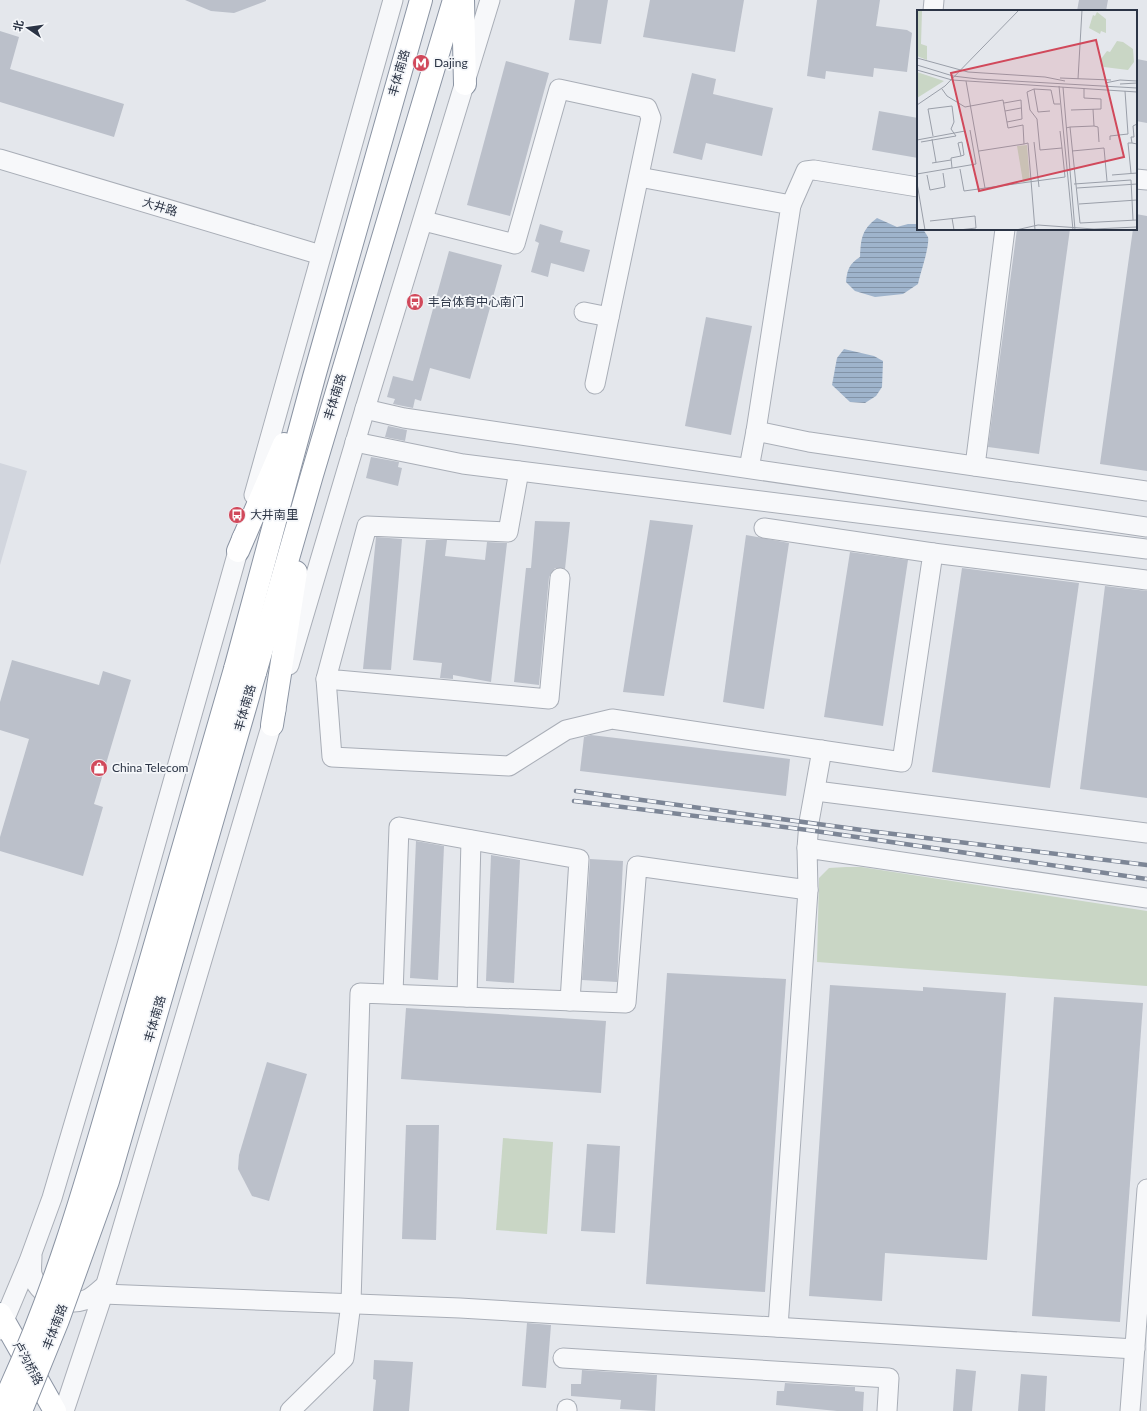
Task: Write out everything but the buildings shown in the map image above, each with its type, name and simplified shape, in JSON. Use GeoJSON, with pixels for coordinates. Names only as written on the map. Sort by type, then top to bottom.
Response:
{"type":"FeatureCollection","features":[{"type":"Feature","properties":{"kind":"highway","name":"丰体南路"},"geometry":{"type":"LineString","coordinates":[[0,1410],[18,1372],[62,1261],[245,671],[312,475],[454,0]]}},
{"type":"Feature","properties":{"kind":"highway"},"geometry":{"type":"LineString","coordinates":[[463,0],[465,84]]}},
{"type":"Feature","properties":{"kind":"highway","name":"丰体南路"},"geometry":{"type":"LineString","coordinates":[[20,1411],[58,1320],[108,1181],[245,671],[314,377],[418,5]]}},
{"type":"Feature","properties":{"kind":"highway"},"geometry":{"type":"LineString","coordinates":[[238,551],[314,377]]}},
{"type":"Feature","properties":{"kind":"highway"},"geometry":{"type":"LineString","coordinates":[[272,725],[312,475]]}},
{"type":"Feature","properties":{"kind":"highway","name":"卢沟桥路"},"geometry":{"type":"LineString","coordinates":[[2,1322],[55,1411]]}},
{"type":"Feature","properties":{"kind":"street"},"geometry":{"type":"LineString","coordinates":[[2,1322],[32,1255],[52,1198],[127,945],[392,0]]}},
{"type":"Feature","properties":{"kind":"street"},"geometry":{"type":"LineString","coordinates":[[64,1411],[104,1290],[272,725],[364,409],[424,221],[490,0]]}},
{"type":"Feature","properties":{"kind":"street"},"geometry":{"type":"LineString","coordinates":[[933,10],[934,0]]}},
{"type":"Feature","properties":{"kind":"street"},"geometry":{"type":"LineString","coordinates":[[424,221],[515,244],[560,89],[647,108],[651,118],[595,384]]}},
{"type":"Feature","properties":{"kind":"street","name":"大井路"},"geometry":{"type":"LineString","coordinates":[[0,159],[321,256]]}},
{"type":"Feature","properties":{"kind":"street"},"geometry":{"type":"LineString","coordinates":[[749,468],[791,204],[806,171],[814,170],[917,187]]}},
{"type":"Feature","properties":{"kind":"street"},"geometry":{"type":"LineString","coordinates":[[639,177],[791,204]]}},
{"type":"Feature","properties":{"kind":"street"},"geometry":{"type":"LineString","coordinates":[[1137,179],[1147,180]]}},
{"type":"Feature","properties":{"kind":"street"},"geometry":{"type":"LineString","coordinates":[[975,466],[1006,230]]}},
{"type":"Feature","properties":{"kind":"street"},"geometry":{"type":"LineString","coordinates":[[584,312],[609,317]]}},
{"type":"Feature","properties":{"kind":"street"},"geometry":{"type":"LineString","coordinates":[[364,409],[404,418],[1147,527]]}},
{"type":"Feature","properties":{"kind":"street"},"geometry":{"type":"LineString","coordinates":[[756,431],[809,442],[1147,491]]}},
{"type":"Feature","properties":{"kind":"street"},"geometry":{"type":"LineString","coordinates":[[355,442],[463,464],[1147,549]]}},
{"type":"Feature","properties":{"kind":"street"},"geometry":{"type":"LineString","coordinates":[[519,471],[508,532],[367,526],[326,679],[332,757],[509,766],[566,730],[612,719],[902,762],[932,553]]}},
{"type":"Feature","properties":{"kind":"street"},"geometry":{"type":"LineString","coordinates":[[764,528],[932,553],[1147,580]]}},
{"type":"Feature","properties":{"kind":"street"},"geometry":{"type":"LineString","coordinates":[[326,679],[549,699],[560,578]]}},
{"type":"Feature","properties":{"kind":"street"},"geometry":{"type":"LineString","coordinates":[[778,1327],[808,890],[807,848],[809,822],[816,791],[822,750]]}},
{"type":"Feature","properties":{"kind":"street"},"geometry":{"type":"LineString","coordinates":[[816,791],[1147,833]]}},
{"type":"Feature","properties":{"kind":"street"},"geometry":{"type":"LineString","coordinates":[[393,994],[399,827],[579,859],[570,1001]]}},
{"type":"Feature","properties":{"kind":"street"},"geometry":{"type":"LineString","coordinates":[[467,997],[470,840]]}},
{"type":"Feature","properties":{"kind":"street"},"geometry":{"type":"LineString","coordinates":[[807,848],[1147,898]]}},
{"type":"Feature","properties":{"kind":"street"},"geometry":{"type":"LineString","coordinates":[[290,1411],[344,1358],[350,1303],[360,993],[626,1003],[636,866],[808,890]]}},
{"type":"Feature","properties":{"kind":"street"},"geometry":{"type":"LineString","coordinates":[[1130,1411],[1147,1189]]}},
{"type":"Feature","properties":{"kind":"street"},"geometry":{"type":"LineString","coordinates":[[32,1255],[32,1274],[44,1293],[55,1299],[71,1302],[86,1300],[104,1290],[468,1308],[1135,1349]]}},
{"type":"Feature","properties":{"kind":"street"},"geometry":{"type":"LineString","coordinates":[[563,1358],[889,1378],[887,1411]]}},
{"type":"Feature","properties":{"kind":"shaded area"},"geometry":{"type":"Polygon","coordinates":[[[0,463],[27,471],[0,565],[0,463]]]}},
{"type":"Feature","properties":{"kind":"green space"},"geometry":{"type":"Polygon","coordinates":[[[861,867],[1147,911],[1147,986],[817,962],[819,878],[829,868],[861,867]]]}},
{"type":"Feature","properties":{"kind":"green space"},"geometry":{"type":"Polygon","coordinates":[[[503,1138],[553,1142],[547,1234],[496,1230],[503,1138]]]}},
{"type":"Feature","properties":{"kind":"water"},"geometry":{"type":"Polygon","coordinates":[[[877,218],[897,227],[908,224],[917,224],[917,230],[924,230],[928,237],[926,253],[918,284],[903,294],[875,297],[855,291],[846,282],[849,268],[853,262],[860,257],[863,236],[872,222],[877,218]]]}},
{"type":"Feature","properties":{"kind":"water"},"geometry":{"type":"Polygon","coordinates":[[[844,349],[874,356],[883,361],[882,387],[876,396],[865,403],[850,402],[832,385],[837,358],[844,349]]]}},
{"type":"Feature","properties":{"kind":"railway"},"geometry":{"type":"LineString","coordinates":[[576,791],[869,831],[1147,865]]}},
{"type":"Feature","properties":{"kind":"railway"},"geometry":{"type":"LineString","coordinates":[[574,801],[808,830],[1147,879]]}},
{"type":"Feature","properties":{"kind":"place","name":"Dajing"},"geometry":{"type":"Point","coordinates":[421,63]}},
{"type":"Feature","properties":{"kind":"place","name":"丰台体育中心南门"},"geometry":{"type":"Point","coordinates":[415,302]}},
{"type":"Feature","properties":{"kind":"place","name":"大井南里"},"geometry":{"type":"Point","coordinates":[237,515]}},
{"type":"Feature","properties":{"kind":"place","name":"China Telecom"},"geometry":{"type":"Point","coordinates":[99,768]}}]}
